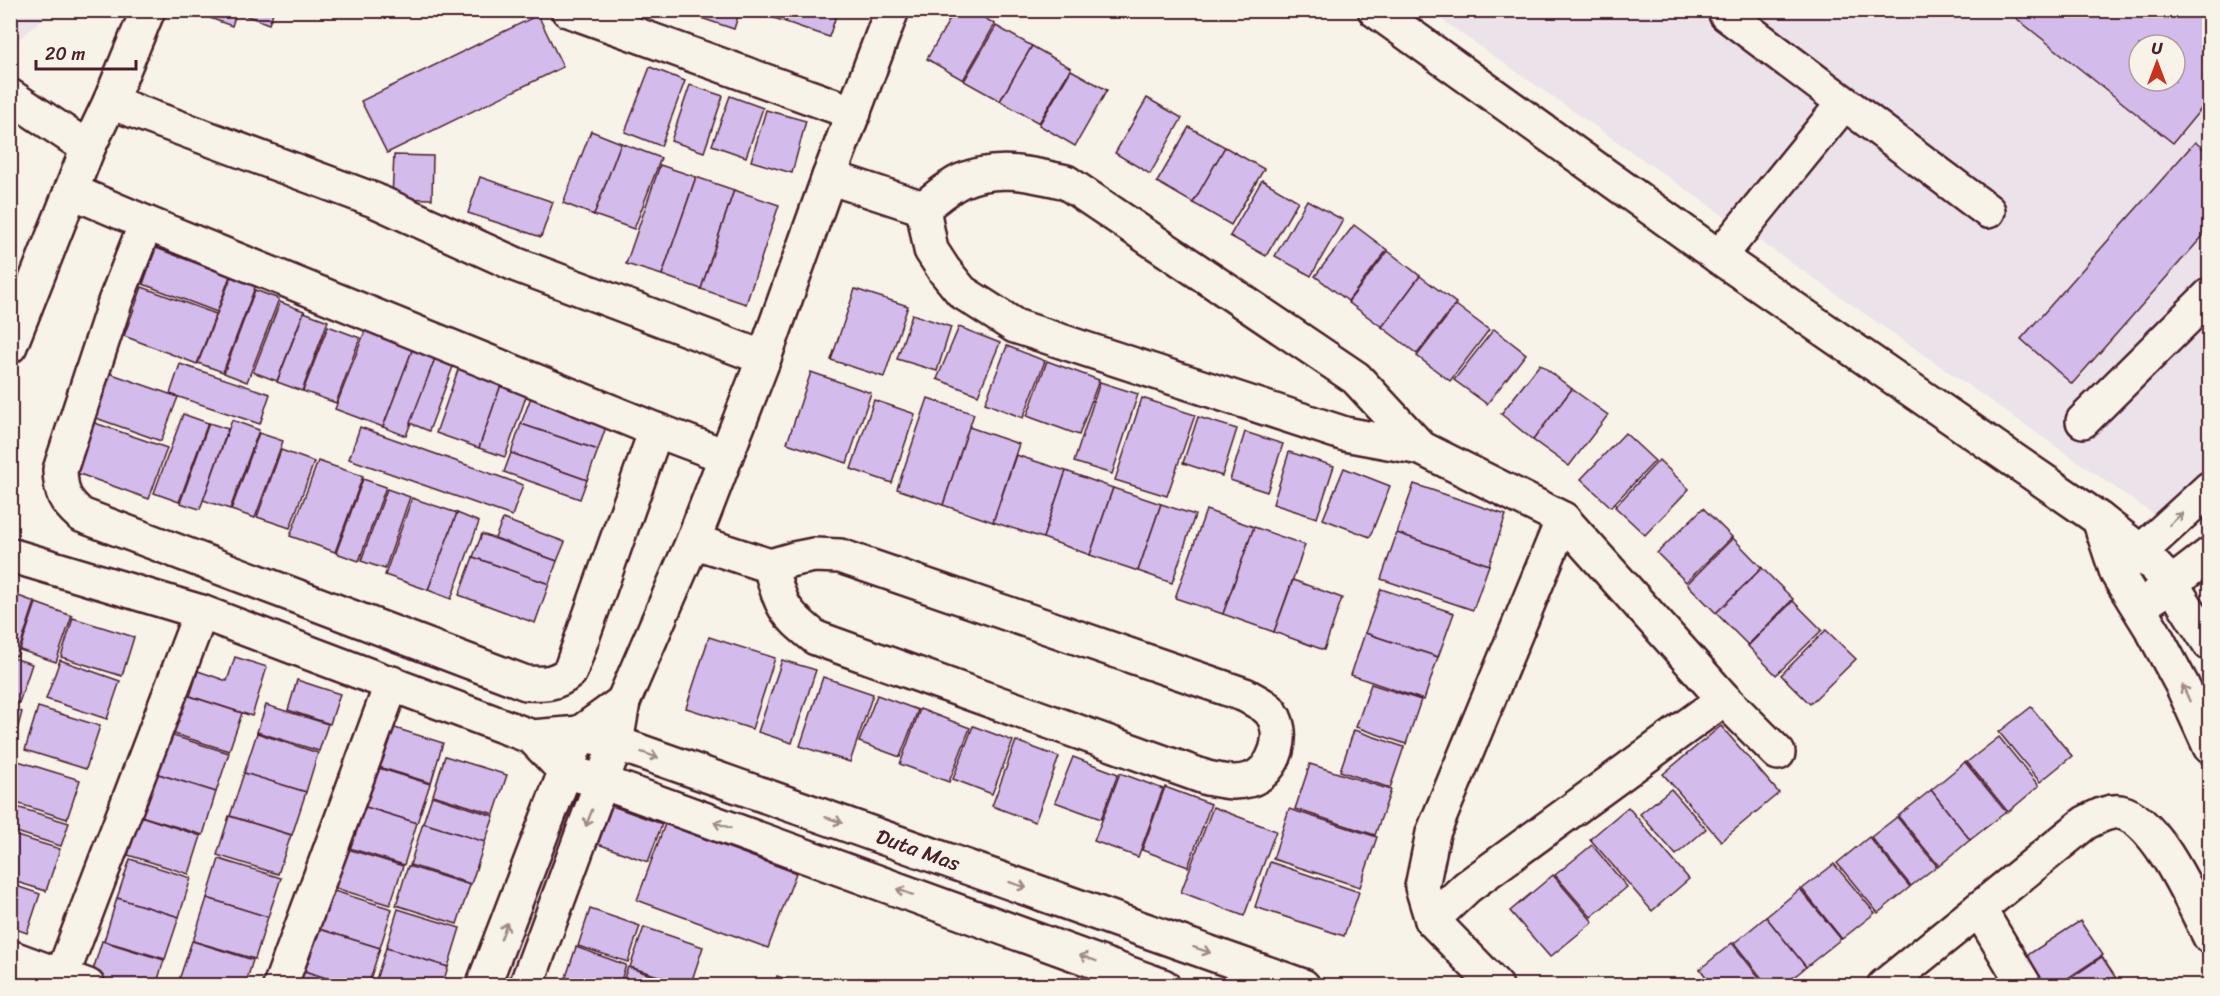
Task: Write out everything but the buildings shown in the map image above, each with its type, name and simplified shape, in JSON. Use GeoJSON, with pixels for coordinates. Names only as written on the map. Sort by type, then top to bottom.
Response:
{"type":"FeatureCollection","features":[{"type":"Feature","properties":{"kind":"street"},"geometry":{"type":"LineString","coordinates":[[10,346],[88,148],[110,102],[148,10]]}},
{"type":"Feature","properties":{"kind":"street"},"geometry":{"type":"LineString","coordinates":[[568,10],[854,113]]}},
{"type":"Feature","properties":{"kind":"street"},"geometry":{"type":"LineString","coordinates":[[526,986],[616,743],[623,702],[693,541],[764,358],[892,10]]}},
{"type":"Feature","properties":{"kind":"street"},"geometry":{"type":"LineString","coordinates":[[1375,10],[1719,257],[2099,519],[2129,562],[2139,610],[2182,685],[2210,747]]}},
{"type":"Feature","properties":{"kind":"street"},"geometry":{"type":"LineString","coordinates":[[1726,14],[1988,211]]}},
{"type":"Feature","properties":{"kind":"street"},"geometry":{"type":"LineString","coordinates":[[10,96],[88,148]]}},
{"type":"Feature","properties":{"kind":"street"},"geometry":{"type":"LineString","coordinates":[[110,102],[374,200],[517,265],[764,358]]}},
{"type":"Feature","properties":{"kind":"street"},"geometry":{"type":"LineString","coordinates":[[1719,257],[1845,103]]}},
{"type":"Feature","properties":{"kind":"street"},"geometry":{"type":"LineString","coordinates":[[923,208],[960,181],[987,172],[1020,172],[1066,183],[1356,378],[1421,448]]}},
{"type":"Feature","properties":{"kind":"street"},"geometry":{"type":"LineString","coordinates":[[829,177],[923,208]]}},
{"type":"Feature","properties":{"kind":"street"},"geometry":{"type":"LineString","coordinates":[[71,191],[656,430],[725,456]]}},
{"type":"Feature","properties":{"kind":"street"},"geometry":{"type":"LineString","coordinates":[[923,208],[931,250],[944,270],[962,292],[1015,326],[1345,435],[1421,448],[1563,519],[1724,699],[1778,753]]}},
{"type":"Feature","properties":{"kind":"street"},"geometry":{"type":"LineString","coordinates":[[146,223],[115,302],[60,470],[66,502],[81,516],[526,682],[544,684],[560,681],[570,672],[656,430]]}},
{"type":"Feature","properties":{"kind":"street"},"geometry":{"type":"LineString","coordinates":[[2084,421],[2210,295]]}},
{"type":"Feature","properties":{"kind":"street"},"geometry":{"type":"LineString","coordinates":[[2129,562],[2210,488]]}},
{"type":"Feature","properties":{"kind":"street"},"geometry":{"type":"LineString","coordinates":[[1496,986],[1432,920],[1422,887],[1433,833],[1563,519]]}},
{"type":"Feature","properties":{"kind":"street"},"geometry":{"type":"LineString","coordinates":[[693,541],[770,566],[794,558],[814,555],[840,556],[1245,695],[1269,709],[1278,724],[1275,755],[1262,772],[1251,780],[1231,783],[1207,778],[816,638],[791,618],[781,604],[770,566]]}},
{"type":"Feature","properties":{"kind":"street"},"geometry":{"type":"LineString","coordinates":[[2139,610],[2210,554]]}},
{"type":"Feature","properties":{"kind":"street"},"geometry":{"type":"LineString","coordinates":[[10,555],[201,612],[392,683],[532,737],[564,771],[602,782],[1163,986]]}},
{"type":"Feature","properties":{"kind":"street"},"geometry":{"type":"LineString","coordinates":[[2129,562],[2171,583],[2210,644]]}},
{"type":"Feature","properties":{"kind":"street"},"geometry":{"type":"LineString","coordinates":[[10,957],[70,982],[201,612]]}},
{"type":"Feature","properties":{"kind":"street"},"geometry":{"type":"LineString","coordinates":[[280,986],[392,683]]}},
{"type":"Feature","properties":{"kind":"street"},"geometry":{"type":"LineString","coordinates":[[1432,920],[1467,887],[1724,699]]}},
{"type":"Feature","properties":{"kind":"street"},"geometry":{"type":"LineString","coordinates":[[483,986],[580,733],[623,702]]}},
{"type":"Feature","properties":{"kind":"street","name":"Duta Mas"},"geometry":{"type":"LineString","coordinates":[[532,737],[580,733],[616,743],[1303,986]]}},
{"type":"Feature","properties":{"kind":"street"},"geometry":{"type":"LineString","coordinates":[[1884,986],[2085,823],[2104,814],[2118,812],[2134,817],[2151,832],[2182,883],[2210,938]]}},
{"type":"Feature","properties":{"kind":"street"},"geometry":{"type":"LineString","coordinates":[[1979,909],[2025,986]]}},
{"type":"Feature","properties":{"kind":"shaded area"},"geometry":{"type":"Polygon","coordinates":[[[11,10],[52,10],[52,11],[11,46],[11,10]]]}},
{"type":"Feature","properties":{"kind":"shaded area"},"geometry":{"type":"Polygon","coordinates":[[[1429,11],[2209,11],[2209,462],[2159,518],[1429,11]]]}}]}
